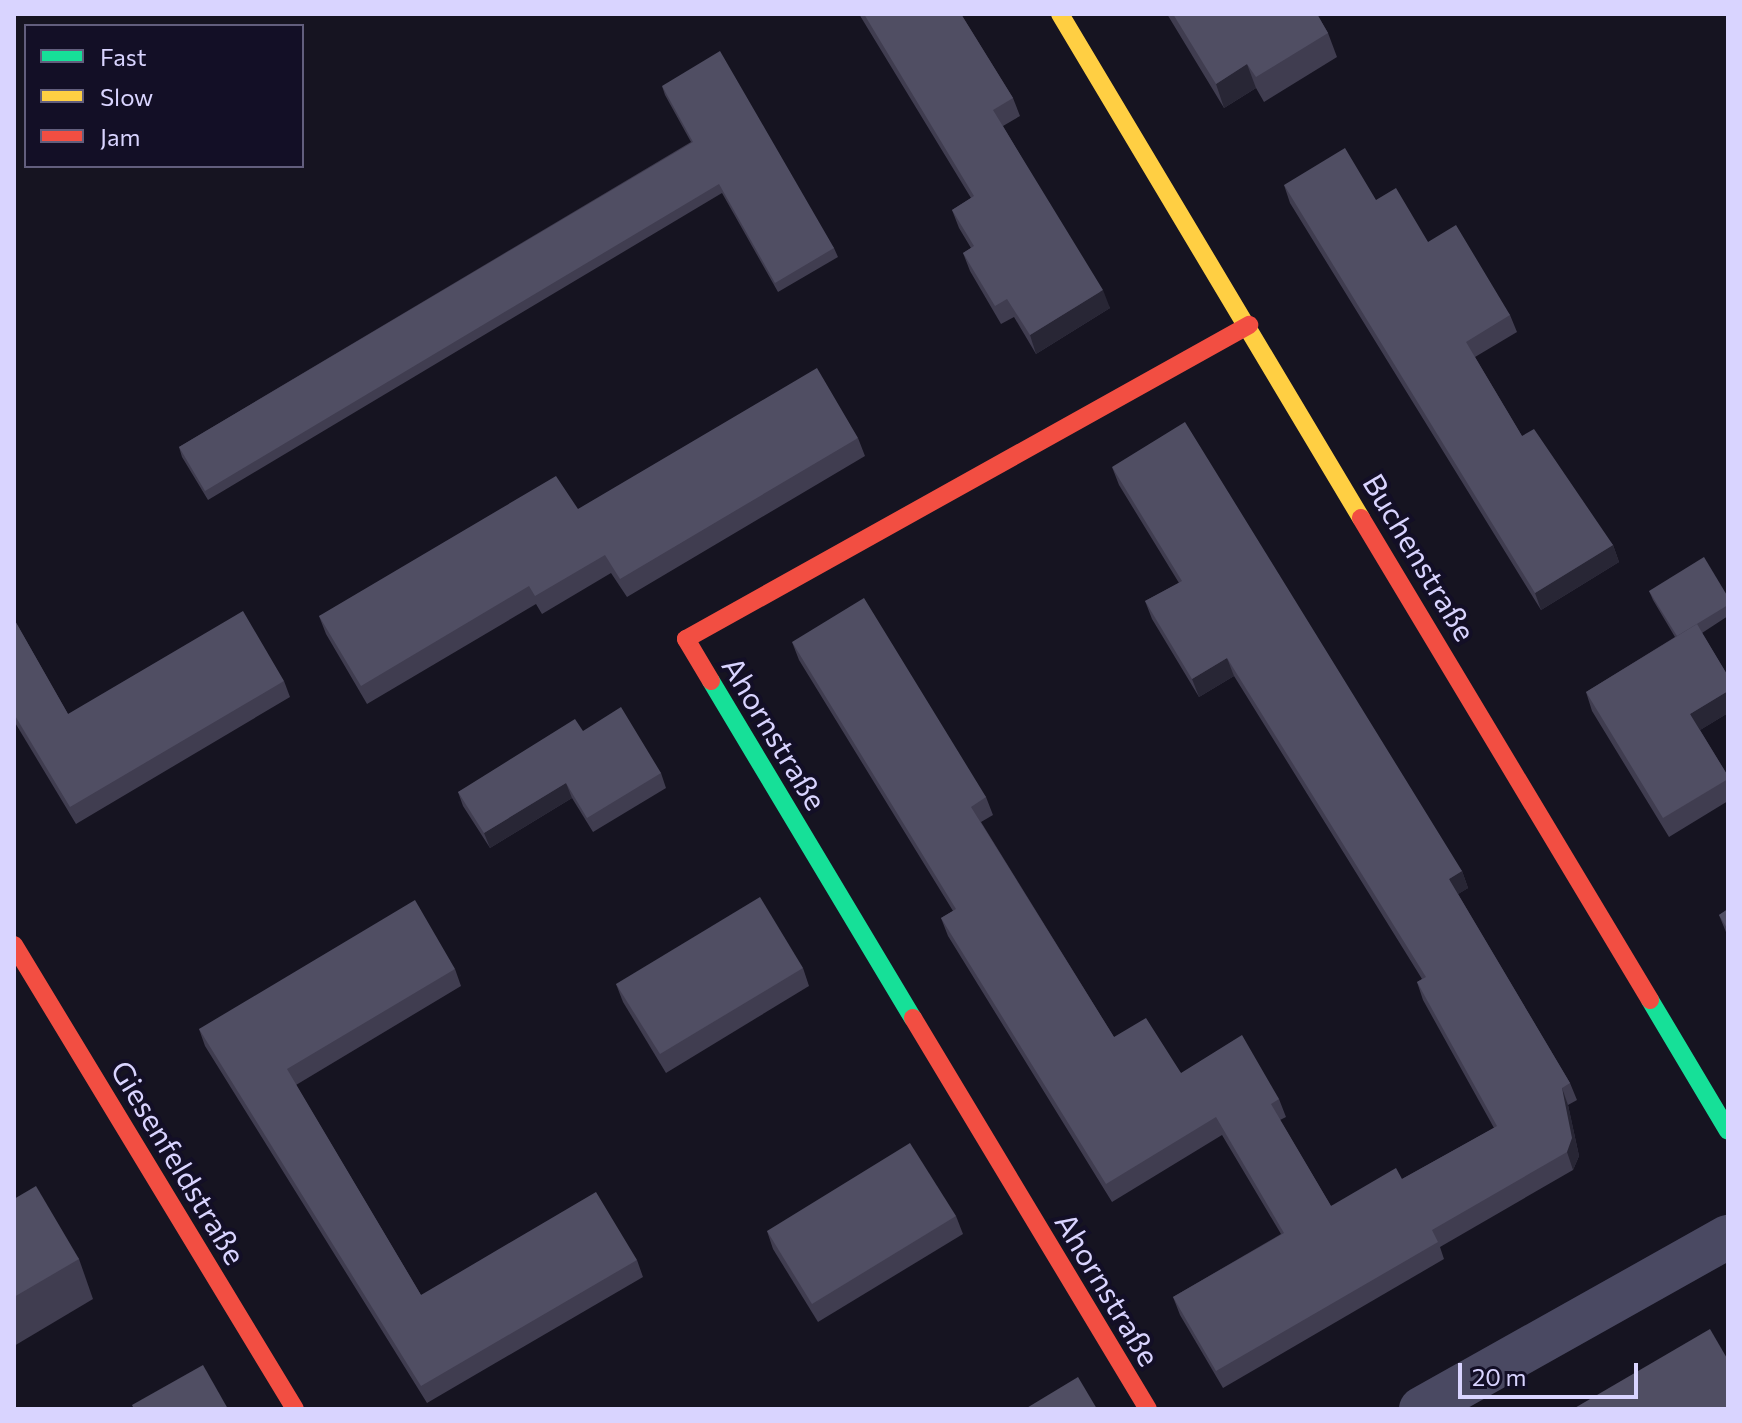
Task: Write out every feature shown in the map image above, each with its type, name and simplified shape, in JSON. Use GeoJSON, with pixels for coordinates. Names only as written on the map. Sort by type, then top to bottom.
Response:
{"type":"FeatureCollection","features":[{"type":"Feature","properties":{"kind":"street","name":"Buchenstraße"},"geometry":{"type":"LineString","coordinates":[[1060,14],[1249,325],[1728,1131]]}},
{"type":"Feature","properties":{"kind":"street","name":"Ahornstraße"},"geometry":{"type":"LineString","coordinates":[[1148,1409],[686,639],[1249,325]]}},
{"type":"Feature","properties":{"kind":"street","name":"Giesenfeldstraße"},"geometry":{"type":"LineString","coordinates":[[14,945],[295,1409]]}},
{"type":"Feature","properties":{"kind":"street"},"geometry":{"type":"LineString","coordinates":[[1421,1409],[1728,1237]]}},
{"type":"Feature","properties":{"kind":"building"},"geometry":{"type":"Polygon","coordinates":[[[864,14],[961,14],[1013,98],[993,110],[1103,290],[1030,335],[1007,299],[995,306],[963,253],[974,246],[952,210],[974,196],[864,14]]]}},
{"type":"Feature","properties":{"kind":"building"},"geometry":{"type":"Polygon","coordinates":[[[1173,14],[1317,14],[1328,33],[1256,77],[1247,64],[1216,84],[1173,14]]]}},
{"type":"Feature","properties":{"kind":"building"},"geometry":{"type":"Polygon","coordinates":[[[720,51],[834,248],[775,283],[719,184],[205,491],[179,447],[693,142],[662,86],[720,51]]]}},
{"type":"Feature","properties":{"kind":"building"},"geometry":{"type":"Polygon","coordinates":[[[1345,148],[1376,200],[1396,188],[1428,242],[1456,225],[1510,315],[1466,342],[1522,436],[1534,429],[1613,545],[1535,593],[1284,185],[1345,148]]]}},
{"type":"Feature","properties":{"kind":"building"},"geometry":{"type":"Polygon","coordinates":[[[817,368],[858,438],[620,579],[605,555],[535,596],[529,586],[361,686],[319,616],[556,476],[578,509],[817,368]]]}},
{"type":"Feature","properties":{"kind":"building"},"geometry":{"type":"Polygon","coordinates":[[[1185,422],[1462,871],[1449,879],[1570,1083],[1562,1088],[1572,1138],[1567,1152],[1432,1230],[1438,1242],[1216,1371],[1173,1297],[1284,1233],[1216,1117],[1106,1184],[941,918],[956,909],[792,642],[864,598],[986,797],[971,807],[1114,1037],[1146,1018],[1181,1073],[1242,1035],[1279,1099],[1271,1104],[1331,1206],[1396,1168],[1402,1179],[1497,1126],[1417,982],[1426,977],[1227,658],[1192,679],[1145,601],[1182,581],[1112,467],[1185,422]]]}},
{"type":"Feature","properties":{"kind":"building"},"geometry":{"type":"Polygon","coordinates":[[[1704,557],[1728,597],[1728,605],[1677,636],[1649,591],[1704,557]]]}},
{"type":"Feature","properties":{"kind":"building"},"geometry":{"type":"Polygon","coordinates":[[[243,611],[284,681],[70,807],[14,714],[14,619],[68,714],[243,611]]]}},
{"type":"Feature","properties":{"kind":"building"},"geometry":{"type":"Polygon","coordinates":[[[1697,624],[1728,676],[1728,691],[1690,714],[1728,779],[1663,818],[1586,692],[1697,624]]]}},
{"type":"Feature","properties":{"kind":"building"},"geometry":{"type":"Polygon","coordinates":[[[621,707],[661,773],[587,818],[566,783],[484,833],[458,792],[575,719],[583,731],[621,707]]]}},
{"type":"Feature","properties":{"kind":"building"},"geometry":{"type":"Polygon","coordinates":[[[760,897],[803,968],[660,1054],[616,984],[760,897]]]}},
{"type":"Feature","properties":{"kind":"building"},"geometry":{"type":"Polygon","coordinates":[[[415,900],[455,969],[287,1069],[421,1295],[596,1192],[637,1260],[421,1386],[199,1029],[415,900]]]}},
{"type":"Feature","properties":{"kind":"building"},"geometry":{"type":"Polygon","coordinates":[[[1728,909],[1728,930],[1719,915],[1728,909]]]}},
{"type":"Feature","properties":{"kind":"building"},"geometry":{"type":"Polygon","coordinates":[[[910,1143],[956,1216],[812,1304],[767,1231],[910,1143]]]}},
{"type":"Feature","properties":{"kind":"building"},"geometry":{"type":"Polygon","coordinates":[[[36,1186],[79,1259],[14,1297],[14,1199],[36,1186]]]}},
{"type":"Feature","properties":{"kind":"building"},"geometry":{"type":"Polygon","coordinates":[[[1710,1329],[1728,1360],[1728,1409],[1573,1409],[1710,1329]]]}},
{"type":"Feature","properties":{"kind":"building"},"geometry":{"type":"Polygon","coordinates":[[[203,1365],[228,1409],[134,1409],[132,1405],[203,1365]]]}},
{"type":"Feature","properties":{"kind":"building"},"geometry":{"type":"Polygon","coordinates":[[[1078,1377],[1097,1409],[1025,1409],[1078,1377]]]}},
{"type":"Feature","properties":{"kind":"traffic: fast"},"geometry":{"type":"LineString","coordinates":[[711,681],[913,1018]]}},
{"type":"Feature","properties":{"kind":"traffic: fast"},"geometry":{"type":"LineString","coordinates":[[1650,1000],[1728,1131]]}},
{"type":"Feature","properties":{"kind":"traffic: slow"},"geometry":{"type":"LineString","coordinates":[[1060,14],[1361,518]]}},
{"type":"Feature","properties":{"kind":"traffic: jam"},"geometry":{"type":"LineString","coordinates":[[711,681],[686,639],[1249,325]]}},
{"type":"Feature","properties":{"kind":"traffic: jam"},"geometry":{"type":"LineString","coordinates":[[1361,518],[1650,1000]]}},
{"type":"Feature","properties":{"kind":"traffic: jam"},"geometry":{"type":"LineString","coordinates":[[14,945],[295,1409]]}},
{"type":"Feature","properties":{"kind":"traffic: jam"},"geometry":{"type":"LineString","coordinates":[[913,1018],[1148,1409]]}}]}
